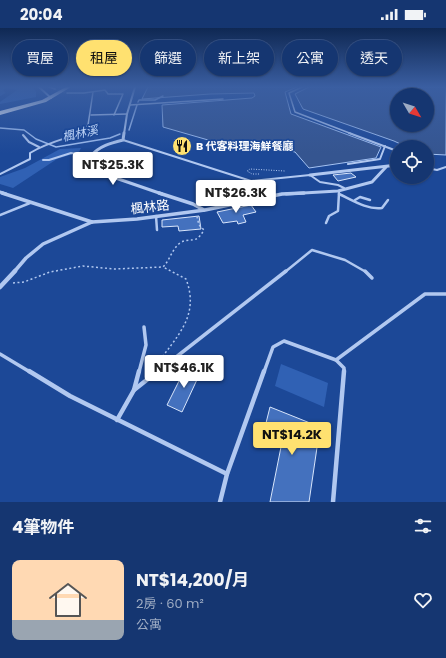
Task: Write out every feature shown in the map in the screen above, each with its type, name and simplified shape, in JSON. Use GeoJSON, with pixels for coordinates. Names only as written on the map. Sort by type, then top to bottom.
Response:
{"type":"FeatureCollection","features":[{"type":"Feature","properties":{"kind":"main road"},"geometry":{"type":"LineString","coordinates":[[0,111],[12,109]]}},
{"type":"Feature","properties":{"kind":"street"},"geometry":{"type":"LineString","coordinates":[[129,109],[123,140],[107,144],[95,151],[91,156],[92,165],[98,171],[108,176],[193,204],[205,210]]}},
{"type":"Feature","properties":{"kind":"street"},"geometry":{"type":"LineString","coordinates":[[310,175],[390,165]]}},
{"type":"Feature","properties":{"kind":"street","name":"楓林路"},"geometry":{"type":"LineString","coordinates":[[1,286],[26,258],[43,244],[92,222],[205,210],[282,194],[339,193],[344,188],[360,186],[372,182],[386,166]]}},
{"type":"Feature","properties":{"kind":"street"},"geometry":{"type":"LineString","coordinates":[[0,192],[92,222]]}},
{"type":"Feature","properties":{"kind":"lane"},"geometry":{"type":"LineString","coordinates":[[0,174],[25,163],[30,159],[30,153],[39,147],[50,142],[81,133],[85,130],[91,115],[92,109]]}},
{"type":"Feature","properties":{"kind":"lane"},"geometry":{"type":"LineString","coordinates":[[114,115],[117,109]]}},
{"type":"Feature","properties":{"kind":"lane"},"geometry":{"type":"LineString","coordinates":[[294,109],[295,112],[390,148]]}},
{"type":"Feature","properties":{"kind":"lane"},"geometry":{"type":"LineString","coordinates":[[91,115],[127,114]]}},
{"type":"Feature","properties":{"kind":"lane"},"geometry":{"type":"LineString","coordinates":[[24,135],[29,142],[39,147]]}},
{"type":"Feature","properties":{"kind":"lane"},"geometry":{"type":"LineString","coordinates":[[123,140],[251,181],[310,175],[320,182],[338,185],[344,188]]}},
{"type":"Feature","properties":{"kind":"lane"},"geometry":{"type":"LineString","coordinates":[[348,164],[380,159],[386,146]]}},
{"type":"Feature","properties":{"kind":"lane"},"geometry":{"type":"LineString","coordinates":[[43,160],[49,160],[71,153],[91,156]]}},
{"type":"Feature","properties":{"kind":"lane"},"geometry":{"type":"LineString","coordinates":[[434,169],[446,167]]}},
{"type":"Feature","properties":{"kind":"lane"},"geometry":{"type":"LineString","coordinates":[[209,190],[237,193]]}},
{"type":"Feature","properties":{"kind":"lane"},"geometry":{"type":"LineString","coordinates":[[326,223],[328,216],[338,211],[339,193],[377,210],[382,208],[388,200]]}},
{"type":"Feature","properties":{"kind":"lane"},"geometry":{"type":"LineString","coordinates":[[355,200],[360,197],[370,200]]}},
{"type":"Feature","properties":{"kind":"lane"},"geometry":{"type":"LineString","coordinates":[[0,215],[30,203]]}},
{"type":"Feature","properties":{"kind":"lane"},"geometry":{"type":"LineString","coordinates":[[156,216],[156,230]]}},
{"type":"Feature","properties":{"kind":"lane"},"geometry":{"type":"LineString","coordinates":[[134,390],[312,250],[356,263],[372,278]]}},
{"type":"Feature","properties":{"kind":"lane"},"geometry":{"type":"LineString","coordinates":[[336,360],[425,294],[446,294]]}},
{"type":"Feature","properties":{"kind":"lane"},"geometry":{"type":"LineString","coordinates":[[117,420],[134,390],[146,345],[144,327]]}},
{"type":"Feature","properties":{"kind":"lane"},"geometry":{"type":"LineString","coordinates":[[220,502],[227,474],[273,347],[284,341],[336,360],[344,368],[333,502]]}},
{"type":"Feature","properties":{"kind":"lane"},"geometry":{"type":"LineString","coordinates":[[0,354],[70,396],[227,474]]}},
{"type":"Feature","properties":{"kind":"path"},"geometry":{"type":"LineString","coordinates":[[263,174],[252,174],[247,171],[250,169],[285,171],[274,173]]}},
{"type":"Feature","properties":{"kind":"path"},"geometry":{"type":"LineString","coordinates":[[162,267],[168,263],[178,245],[183,242],[195,241],[200,237],[204,230],[199,225],[196,211]]}},
{"type":"Feature","properties":{"kind":"path"},"geometry":{"type":"LineString","coordinates":[[1,286],[24,282],[50,272],[83,266],[114,269],[162,267],[186,279],[191,292],[190,314],[180,332],[157,362],[158,371]]}},
{"type":"Feature","properties":{"kind":"shaded area"},"geometry":{"type":"Polygon","coordinates":[[[162,109],[290,109],[291,114],[381,147],[376,158],[309,168],[295,152],[229,146],[163,127],[162,109]]]}},
{"type":"Feature","properties":{"kind":"shaded area"},"geometry":{"type":"Polygon","coordinates":[[[303,109],[390,109],[390,132],[434,132],[434,109],[446,109],[446,155],[434,154],[434,140],[391,140],[303,109]]]}},
{"type":"Feature","properties":{"kind":"shaded area"},"geometry":{"type":"Polygon","coordinates":[[[81,148],[79,152],[57,159],[13,188],[0,184],[0,177],[25,168],[60,149],[81,148]]]}},
{"type":"Feature","properties":{"kind":"shaded area"},"geometry":{"type":"Polygon","coordinates":[[[281,364],[328,383],[324,407],[275,386],[281,364]]]}},
{"type":"Feature","properties":{"kind":"building"},"geometry":{"type":"Polygon","coordinates":[[[351,173],[356,177],[338,181],[333,175],[351,173]]]}},
{"type":"Feature","properties":{"kind":"building"},"geometry":{"type":"Polygon","coordinates":[[[251,205],[256,212],[243,215],[246,222],[238,224],[237,221],[223,223],[217,212],[251,205]]]}},
{"type":"Feature","properties":{"kind":"building"},"geometry":{"type":"Polygon","coordinates":[[[199,216],[201,229],[179,231],[178,226],[162,227],[162,220],[199,216]]]}},
{"type":"Feature","properties":{"kind":"building"},"geometry":{"type":"Polygon","coordinates":[[[187,365],[201,371],[182,412],[167,405],[187,365]]]}},
{"type":"Feature","properties":{"kind":"building"},"geometry":{"type":"Polygon","coordinates":[[[270,407],[320,427],[309,502],[270,502],[281,447],[262,439],[270,407]]]}},
{"type":"Feature","properties":{"kind":"waterway","name":"楓林溪"},"geometry":{"type":"LineString","coordinates":[[129,130],[136,109]]}},
{"type":"Feature","properties":{"kind":"waterway","name":"楓林溪"},"geometry":{"type":"LineString","coordinates":[[0,128],[24,130],[36,139],[56,147],[110,138],[120,134]]}},
{"type":"Feature","properties":{"kind":"place","name":"B 代客料理海鮮餐廳"},"geometry":{"type":"Point","coordinates":[182,146]}}]}
